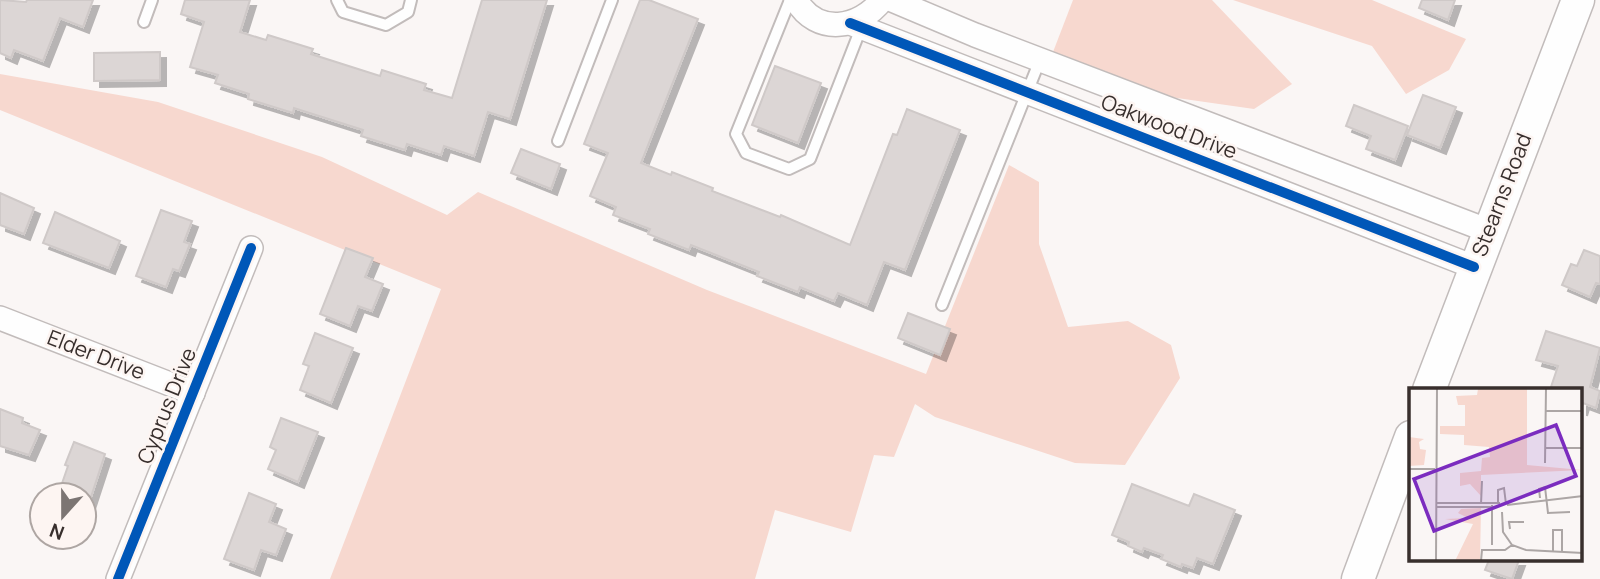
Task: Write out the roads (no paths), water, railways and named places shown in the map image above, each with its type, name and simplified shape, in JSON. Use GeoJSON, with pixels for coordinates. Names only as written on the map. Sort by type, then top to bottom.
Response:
{"type":"FeatureCollection","features":[{"type":"Feature","properties":{"kind":"main road","name":"Stearns Road"},"geometry":{"type":"LineString","coordinates":[[1430,388],[1578,0]]}},
{"type":"Feature","properties":{"kind":"main road"},"geometry":{"type":"LineString","coordinates":[[1358,579],[1409,442]]}},
{"type":"Feature","properties":{"kind":"street","name":"Oakwood Drive"},"geometry":{"type":"LineString","coordinates":[[796,0],[812,17],[827,24],[855,25],[1474,267]]}},
{"type":"Feature","properties":{"kind":"street"},"geometry":{"type":"LineString","coordinates":[[855,25],[873,12],[882,0]]}},
{"type":"Feature","properties":{"kind":"street","name":"Oakwood Drive"},"geometry":{"type":"LineString","coordinates":[[892,0],[938,8],[975,36],[1489,231]]}},
{"type":"Feature","properties":{"kind":"street"},"geometry":{"type":"LineString","coordinates":[[922,51],[938,8]]}},
{"type":"Feature","properties":{"kind":"street","name":"Cyprus Drive"},"geometry":{"type":"LineString","coordinates":[[118,579],[251,247]]}},
{"type":"Feature","properties":{"kind":"street","name":"Elder Drive"},"geometry":{"type":"LineString","coordinates":[[0,317],[193,393]]}},
{"type":"Feature","properties":{"kind":"lane"},"geometry":{"type":"LineString","coordinates":[[144,22],[152,0]]}},
{"type":"Feature","properties":{"kind":"lane"},"geometry":{"type":"LineString","coordinates":[[337,0],[343,12],[386,25],[408,12],[411,0]]}},
{"type":"Feature","properties":{"kind":"lane"},"geometry":{"type":"LineString","coordinates":[[558,141],[612,0]]}},
{"type":"Feature","properties":{"kind":"lane"},"geometry":{"type":"LineString","coordinates":[[790,0],[736,134],[746,153],[789,169],[810,159],[855,25]]}},
{"type":"Feature","properties":{"kind":"lane"},"geometry":{"type":"LineString","coordinates":[[942,305],[1040,60]]}}]}
